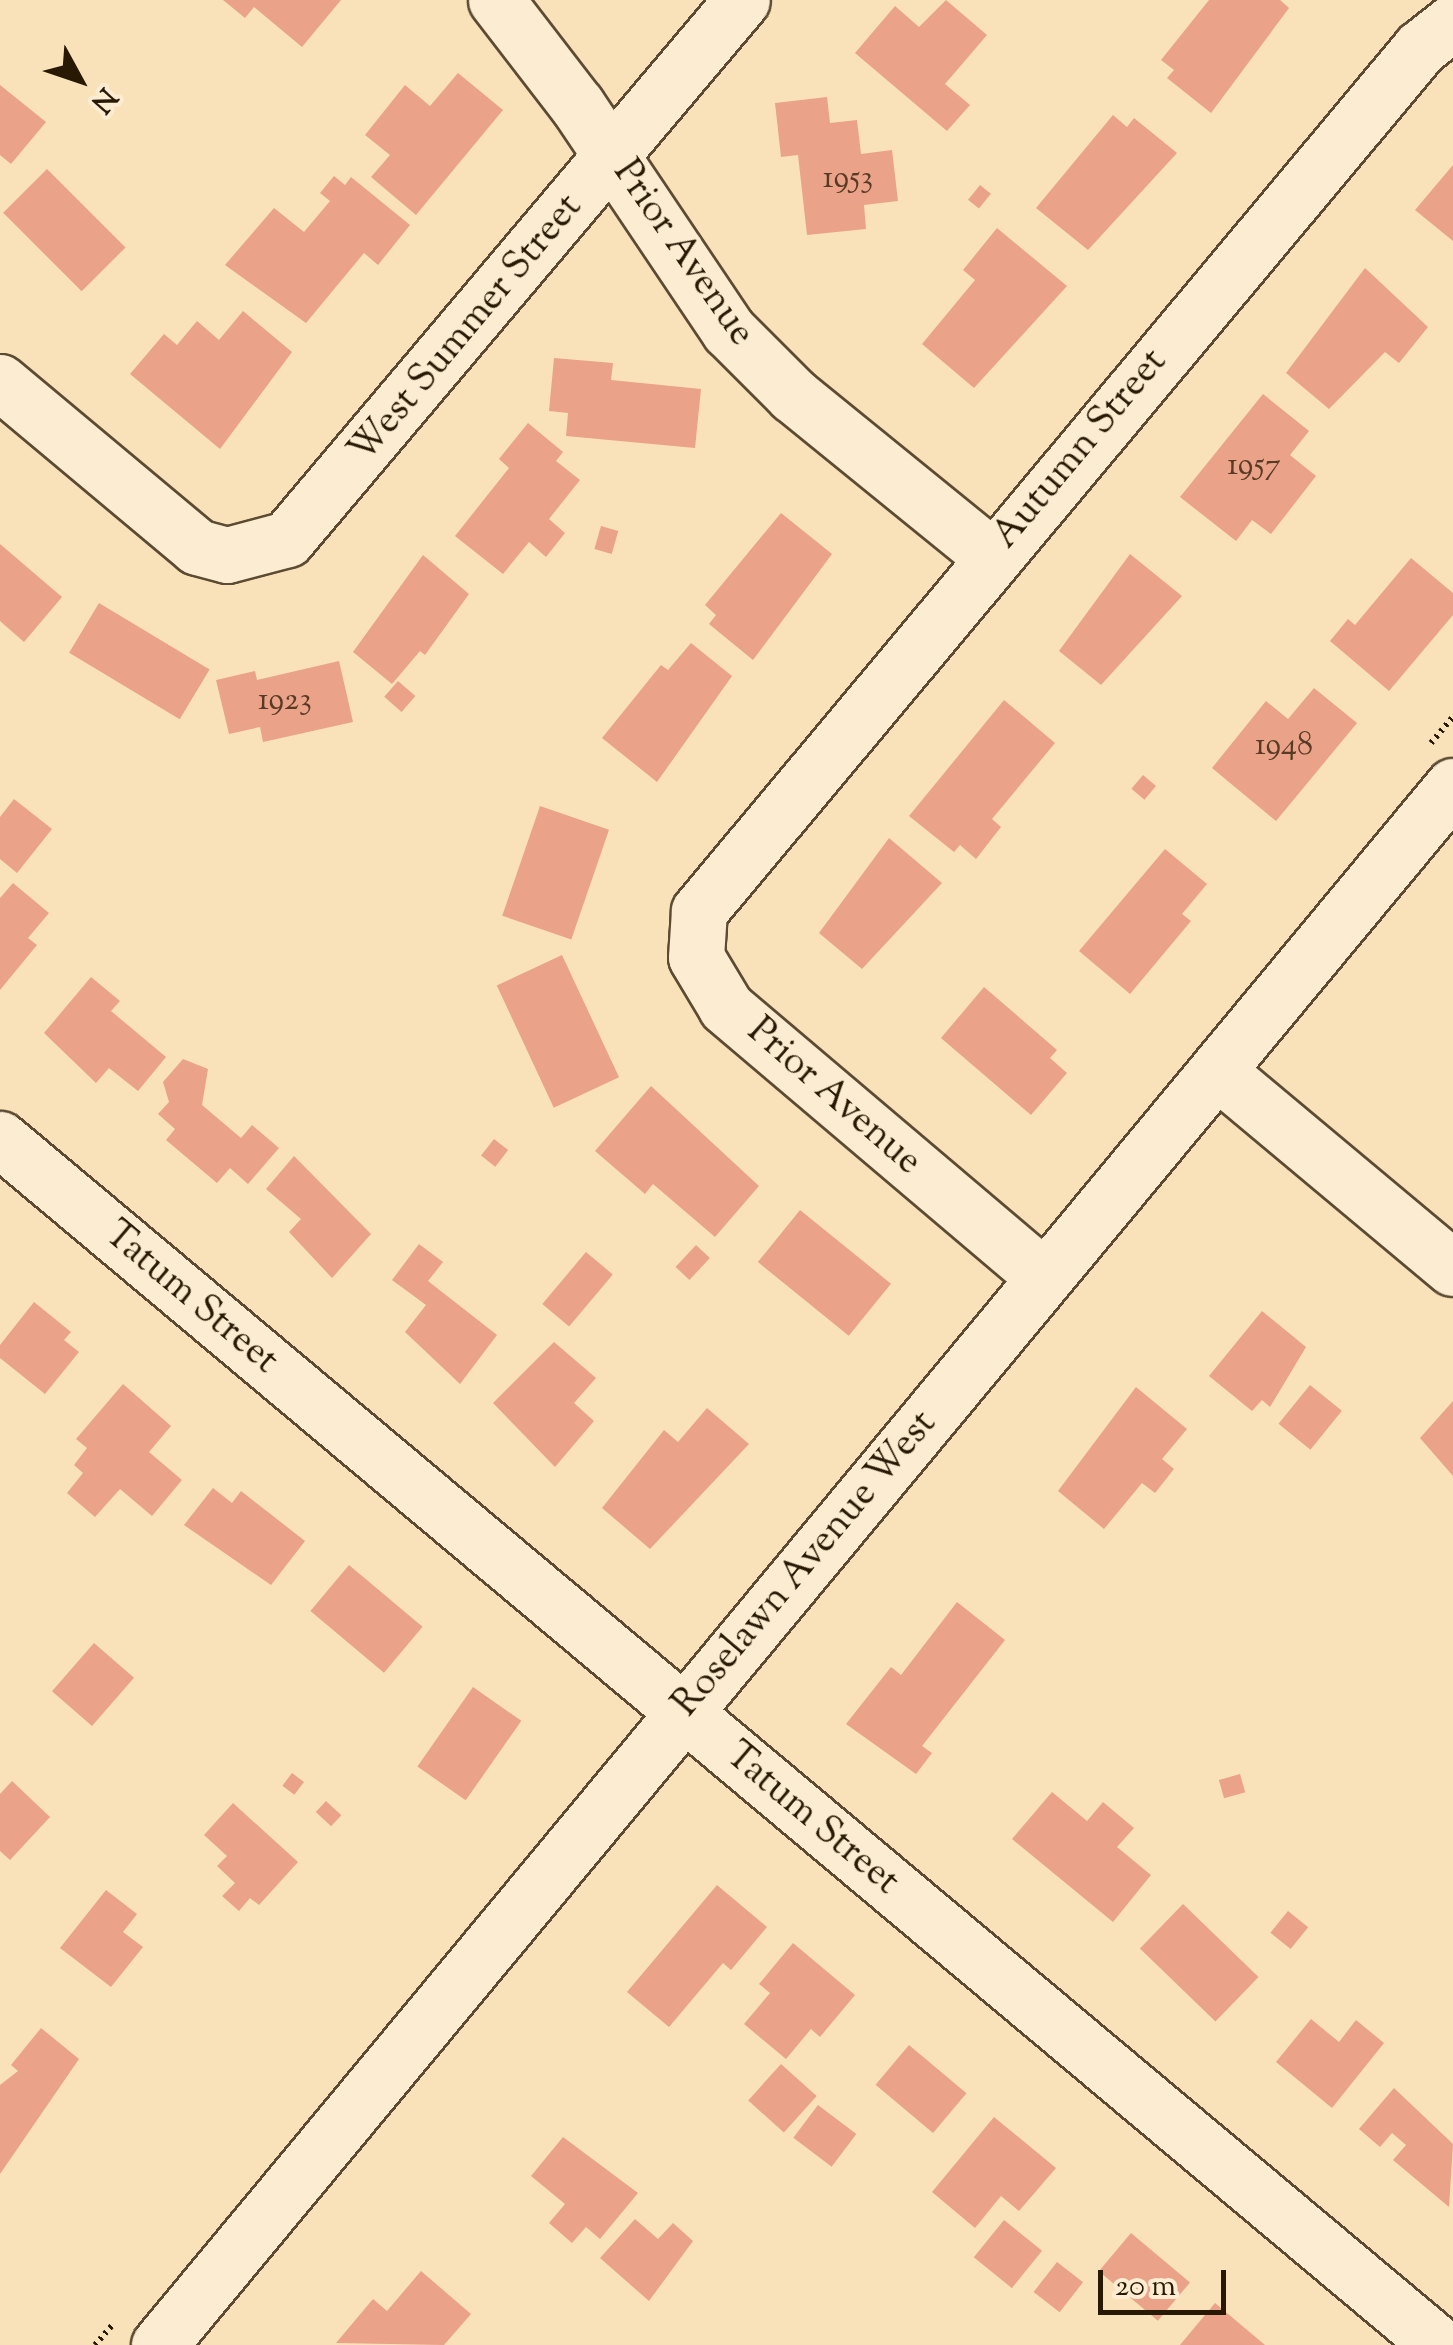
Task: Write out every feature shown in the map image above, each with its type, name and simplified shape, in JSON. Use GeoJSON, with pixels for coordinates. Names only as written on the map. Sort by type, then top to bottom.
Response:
{"type":"FeatureCollection","features":[{"type":"Feature","properties":{"kind":"street","name":"Prior Avenue"},"geometry":{"type":"LineString","coordinates":[[496,0],[612,156],[728,331],[992,556]]}},
{"type":"Feature","properties":{"kind":"street","name":"West Summer Street"},"geometry":{"type":"LineString","coordinates":[[12,392],[197,546],[227,555],[265,549],[306,521],[742,0]]}},
{"type":"Feature","properties":{"kind":"street","name":"Autumn Street"},"geometry":{"type":"LineString","coordinates":[[715,885],[1420,48],[1453,22]]}},
{"type":"Feature","properties":{"kind":"street","name":"Roselawn Avenue West"},"geometry":{"type":"LineString","coordinates":[[159,2345],[1453,786]]}},
{"type":"Feature","properties":{"kind":"street","name":"Prior Avenue"},"geometry":{"type":"LineString","coordinates":[[715,885],[695,926],[707,985],[1044,1277]]}},
{"type":"Feature","properties":{"kind":"street"},"geometry":{"type":"LineString","coordinates":[[1217,1071],[1453,1268]]}},
{"type":"Feature","properties":{"kind":"street","name":"Tatum Street"},"geometry":{"type":"LineString","coordinates":[[0,1139],[1439,2345]]}},
{"type":"Feature","properties":{"kind":"building"},"geometry":{"type":"Polygon","coordinates":[[[223,0],[341,0],[302,47],[254,7],[245,18],[223,0]]]}},
{"type":"Feature","properties":{"kind":"building"},"geometry":{"type":"Polygon","coordinates":[[[946,0],[987,35],[945,84],[970,105],[947,131],[855,53],[895,6],[919,27],[946,0]]]}},
{"type":"Feature","properties":{"kind":"building"},"geometry":{"type":"Polygon","coordinates":[[[1209,0],[1280,0],[1289,8],[1211,113],[1167,78],[1174,70],[1161,60],[1209,0]]]}},
{"type":"Feature","properties":{"kind":"building"},"geometry":{"type":"Polygon","coordinates":[[[458,73],[503,110],[416,215],[371,177],[390,155],[365,135],[405,85],[430,106],[458,73]]]}},
{"type":"Feature","properties":{"kind":"building"},"geometry":{"type":"Polygon","coordinates":[[[0,85],[46,122],[11,164],[0,155],[0,85]]]}},
{"type":"Feature","properties":{"kind":"building"},"geometry":{"type":"Polygon","coordinates":[[[827,97],[830,123],[857,120],[861,154],[892,150],[898,201],[864,205],[866,229],[807,235],[798,155],[781,157],[775,103],[827,97]]]}},
{"type":"Feature","properties":{"kind":"building"},"geometry":{"type":"Polygon","coordinates":[[[1113,115],[1127,127],[1134,118],[1177,153],[1088,250],[1036,208],[1113,115]]]}},
{"type":"Feature","properties":{"kind":"building"},"geometry":{"type":"Polygon","coordinates":[[[1453,165],[1453,241],[1415,210],[1453,165]]]}},
{"type":"Feature","properties":{"kind":"building"},"geometry":{"type":"Polygon","coordinates":[[[47,169],[125,247],[82,291],[3,213],[47,169]]]}},
{"type":"Feature","properties":{"kind":"building"},"geometry":{"type":"Polygon","coordinates":[[[334,176],[345,185],[351,177],[410,225],[378,265],[364,253],[306,323],[225,265],[274,208],[304,232],[330,201],[320,193],[334,176]]]}},
{"type":"Feature","properties":{"kind":"building"},"geometry":{"type":"Polygon","coordinates":[[[980,185],[991,194],[979,209],[968,200],[980,185]]]}},
{"type":"Feature","properties":{"kind":"building"},"geometry":{"type":"Polygon","coordinates":[[[997,228],[1067,286],[974,388],[922,344],[975,280],[963,270],[997,228]]]}},
{"type":"Feature","properties":{"kind":"building"},"geometry":{"type":"Polygon","coordinates":[[[1365,268],[1428,327],[1399,363],[1385,352],[1329,409],[1286,373],[1365,268]]]}},
{"type":"Feature","properties":{"kind":"building"},"geometry":{"type":"Polygon","coordinates":[[[243,311],[292,352],[220,449],[130,374],[164,334],[177,345],[197,321],[219,340],[243,311]]]}},
{"type":"Feature","properties":{"kind":"building"},"geometry":{"type":"Polygon","coordinates":[[[554,358],[613,363],[611,380],[701,389],[695,448],[566,436],[568,413],[549,411],[554,358]]]}},
{"type":"Feature","properties":{"kind":"building"},"geometry":{"type":"Polygon","coordinates":[[[1263,394],[1309,431],[1290,455],[1316,476],[1271,534],[1252,520],[1236,541],[1180,497],[1263,394]]]}},
{"type":"Feature","properties":{"kind":"building"},"geometry":{"type":"Polygon","coordinates":[[[528,423],[563,452],[556,461],[580,480],[549,519],[565,533],[546,557],[529,542],[503,574],[455,536],[509,468],[499,459],[528,423]]]}},
{"type":"Feature","properties":{"kind":"building"},"geometry":{"type":"Polygon","coordinates":[[[781,513],[832,554],[753,660],[709,624],[716,615],[705,605],[781,513]]]}},
{"type":"Feature","properties":{"kind":"building"},"geometry":{"type":"Polygon","coordinates":[[[601,526],[618,531],[612,554],[594,549],[601,526]]]}},
{"type":"Feature","properties":{"kind":"building"},"geometry":{"type":"Polygon","coordinates":[[[0,544],[62,597],[24,642],[0,621],[0,544]]]}},
{"type":"Feature","properties":{"kind":"building"},"geometry":{"type":"Polygon","coordinates":[[[1130,554],[1182,596],[1101,685],[1059,651],[1130,554]]]}},
{"type":"Feature","properties":{"kind":"building"},"geometry":{"type":"Polygon","coordinates":[[[423,555],[469,594],[425,655],[420,651],[392,684],[353,652],[423,555]]]}},
{"type":"Feature","properties":{"kind":"building"},"geometry":{"type":"Polygon","coordinates":[[[1411,558],[1453,593],[1453,615],[1389,691],[1330,641],[1348,619],[1355,625],[1411,558]]]}},
{"type":"Feature","properties":{"kind":"building"},"geometry":{"type":"Polygon","coordinates":[[[99,603],[210,669],[180,719],[69,653],[99,603]]]}},
{"type":"Feature","properties":{"kind":"building"},"geometry":{"type":"Polygon","coordinates":[[[691,643],[732,676],[657,782],[602,738],[661,665],[668,670],[691,643]]]}},
{"type":"Feature","properties":{"kind":"building"},"geometry":{"type":"Polygon","coordinates":[[[339,661],[353,722],[263,742],[260,727],[229,734],[216,680],[255,671],[257,680],[339,661]]]}},
{"type":"Feature","properties":{"kind":"building"},"geometry":{"type":"Polygon","coordinates":[[[398,681],[415,696],[402,712],[384,697],[398,681]]]}},
{"type":"Feature","properties":{"kind":"building"},"geometry":{"type":"Polygon","coordinates":[[[1314,688],[1357,723],[1276,821],[1212,768],[1266,701],[1288,719],[1314,688]]]}},
{"type":"Feature","properties":{"kind":"building"},"geometry":{"type":"Polygon","coordinates":[[[1004,700],[1055,743],[992,819],[1001,827],[976,859],[960,845],[954,852],[909,816],[1004,700]]]}},
{"type":"Feature","properties":{"kind":"building"},"geometry":{"type":"Polygon","coordinates":[[[1143,775],[1156,786],[1144,800],[1131,789],[1143,775]]]}},
{"type":"Feature","properties":{"kind":"building"},"geometry":{"type":"Polygon","coordinates":[[[14,799],[52,829],[17,873],[0,859],[0,817],[14,799]]]}},
{"type":"Feature","properties":{"kind":"building"},"geometry":{"type":"Polygon","coordinates":[[[540,806],[609,830],[571,939],[502,916],[540,806]]]}},
{"type":"Feature","properties":{"kind":"building"},"geometry":{"type":"Polygon","coordinates":[[[889,838],[942,883],[862,969],[819,933],[889,838]]]}},
{"type":"Feature","properties":{"kind":"building"},"geometry":{"type":"Polygon","coordinates":[[[1165,849],[1207,884],[1182,914],[1191,921],[1130,994],[1079,951],[1165,849]]]}},
{"type":"Feature","properties":{"kind":"building"},"geometry":{"type":"Polygon","coordinates":[[[13,883],[49,913],[28,938],[37,945],[0,990],[0,898],[13,883]]]}},
{"type":"Feature","properties":{"kind":"building"},"geometry":{"type":"Polygon","coordinates":[[[562,955],[619,1077],[554,1108],[497,985],[562,955]]]}},
{"type":"Feature","properties":{"kind":"building"},"geometry":{"type":"Polygon","coordinates":[[[91,977],[120,1001],[111,1011],[166,1057],[138,1091],[109,1068],[96,1083],[44,1033],[91,977]]]}},
{"type":"Feature","properties":{"kind":"building"},"geometry":{"type":"Polygon","coordinates":[[[984,987],[1057,1050],[1050,1058],[1067,1073],[1031,1115],[941,1038],[984,987]]]}},
{"type":"Feature","properties":{"kind":"building"},"geometry":{"type":"Polygon","coordinates":[[[183,1059],[208,1069],[202,1105],[241,1138],[252,1125],[279,1148],[248,1184],[230,1168],[217,1183],[166,1140],[175,1129],[158,1114],[169,1102],[163,1082],[183,1059]]]}},
{"type":"Feature","properties":{"kind":"building"},"geometry":{"type":"Polygon","coordinates":[[[651,1086],[759,1186],[715,1237],[653,1184],[645,1194],[595,1151],[651,1086]]]}},
{"type":"Feature","properties":{"kind":"building"},"geometry":{"type":"Polygon","coordinates":[[[494,1139],[508,1150],[495,1167],[481,1156],[494,1139]]]}},
{"type":"Feature","properties":{"kind":"building"},"geometry":{"type":"Polygon","coordinates":[[[294,1156],[371,1234],[332,1278],[289,1232],[301,1219],[266,1189],[294,1156]]]}},
{"type":"Feature","properties":{"kind":"building"},"geometry":{"type":"Polygon","coordinates":[[[800,1210],[891,1284],[849,1336],[758,1262],[800,1210]]]}},
{"type":"Feature","properties":{"kind":"building"},"geometry":{"type":"Polygon","coordinates":[[[419,1244],[443,1262],[428,1281],[497,1335],[460,1384],[405,1332],[426,1305],[392,1280],[419,1244]]]}},
{"type":"Feature","properties":{"kind":"building"},"geometry":{"type":"Polygon","coordinates":[[[696,1245],[710,1258],[689,1280],[676,1267],[696,1245]]]}},
{"type":"Feature","properties":{"kind":"building"},"geometry":{"type":"Polygon","coordinates":[[[586,1252],[613,1274],[569,1327],[542,1304],[586,1252]]]}},
{"type":"Feature","properties":{"kind":"building"},"geometry":{"type":"Polygon","coordinates":[[[34,1302],[71,1332],[64,1340],[79,1352],[45,1394],[0,1358],[0,1345],[34,1302]]]}},
{"type":"Feature","properties":{"kind":"building"},"geometry":{"type":"Polygon","coordinates":[[[1262,1311],[1306,1347],[1270,1407],[1262,1400],[1252,1411],[1209,1376],[1262,1311]]]}},
{"type":"Feature","properties":{"kind":"building"},"geometry":{"type":"Polygon","coordinates":[[[554,1342],[596,1378],[574,1403],[594,1421],[555,1467],[493,1403],[554,1342]]]}},
{"type":"Feature","properties":{"kind":"building"},"geometry":{"type":"Polygon","coordinates":[[[123,1384],[171,1426],[149,1452],[182,1480],[152,1516],[120,1489],[95,1517],[67,1493],[83,1473],[74,1465],[87,1448],[76,1439],[123,1384]]]}},
{"type":"Feature","properties":{"kind":"building"},"geometry":{"type":"Polygon","coordinates":[[[1310,1385],[1342,1411],[1310,1450],[1279,1424],[1310,1385]]]}},
{"type":"Feature","properties":{"kind":"building"},"geometry":{"type":"Polygon","coordinates":[[[1136,1387],[1187,1429],[1162,1459],[1174,1469],[1155,1493],[1142,1483],[1104,1529],[1058,1491],[1136,1387]]]}},
{"type":"Feature","properties":{"kind":"building"},"geometry":{"type":"Polygon","coordinates":[[[1453,1401],[1453,1476],[1420,1438],[1453,1401]]]}},
{"type":"Feature","properties":{"kind":"building"},"geometry":{"type":"Polygon","coordinates":[[[707,1408],[749,1444],[650,1549],[602,1508],[664,1430],[678,1442],[707,1408]]]}},
{"type":"Feature","properties":{"kind":"building"},"geometry":{"type":"Polygon","coordinates":[[[213,1488],[232,1503],[241,1491],[305,1541],[271,1585],[184,1525],[213,1488]]]}},
{"type":"Feature","properties":{"kind":"building"},"geometry":{"type":"Polygon","coordinates":[[[349,1565],[423,1627],[384,1673],[310,1611],[349,1565]]]}},
{"type":"Feature","properties":{"kind":"building"},"geometry":{"type":"Polygon","coordinates":[[[957,1602],[1005,1640],[922,1746],[932,1753],[916,1774],[846,1724],[891,1667],[901,1675],[957,1602]]]}},
{"type":"Feature","properties":{"kind":"building"},"geometry":{"type":"Polygon","coordinates":[[[94,1643],[134,1678],[92,1726],[52,1691],[94,1643]]]}},
{"type":"Feature","properties":{"kind":"building"},"geometry":{"type":"Polygon","coordinates":[[[473,1687],[521,1721],[466,1800],[417,1766],[473,1687]]]}},
{"type":"Feature","properties":{"kind":"building"},"geometry":{"type":"Polygon","coordinates":[[[292,1773],[304,1782],[294,1795],[282,1786],[292,1773]]]}},
{"type":"Feature","properties":{"kind":"building"},"geometry":{"type":"Polygon","coordinates":[[[1240,1774],[1245,1792],[1224,1798],[1219,1780],[1240,1774]]]}},
{"type":"Feature","properties":{"kind":"building"},"geometry":{"type":"Polygon","coordinates":[[[12,1781],[50,1817],[10,1860],[0,1851],[0,1794],[12,1781]]]}},
{"type":"Feature","properties":{"kind":"building"},"geometry":{"type":"Polygon","coordinates":[[[1052,1792],[1087,1821],[1103,1802],[1134,1828],[1117,1847],[1151,1875],[1113,1922],[1012,1839],[1052,1792]]]}},
{"type":"Feature","properties":{"kind":"building"},"geometry":{"type":"Polygon","coordinates":[[[326,1801],[341,1815],[331,1826],[316,1812],[326,1801]]]}},
{"type":"Feature","properties":{"kind":"building"},"geometry":{"type":"Polygon","coordinates":[[[233,1803],[298,1862],[259,1905],[250,1898],[239,1911],[222,1896],[235,1883],[217,1866],[227,1856],[204,1835],[233,1803]]]}},
{"type":"Feature","properties":{"kind":"building"},"geometry":{"type":"Polygon","coordinates":[[[717,1885],[767,1927],[731,1970],[723,1963],[669,2027],[627,1992],[717,1885]]]}},
{"type":"Feature","properties":{"kind":"building"},"geometry":{"type":"Polygon","coordinates":[[[106,1890],[137,1914],[123,1932],[143,1947],[111,1987],[60,1948],[106,1890]]]}},
{"type":"Feature","properties":{"kind":"building"},"geometry":{"type":"Polygon","coordinates":[[[1183,1904],[1259,1977],[1215,2022],[1140,1949],[1183,1904]]]}},
{"type":"Feature","properties":{"kind":"building"},"geometry":{"type":"Polygon","coordinates":[[[1288,1911],[1308,1927],[1291,1949],[1270,1933],[1288,1911]]]}},
{"type":"Feature","properties":{"kind":"building"},"geometry":{"type":"Polygon","coordinates":[[[793,1943],[855,1995],[820,2037],[811,2029],[786,2059],[744,2024],[770,1993],[759,1984],[793,1943]]]}},
{"type":"Feature","properties":{"kind":"building"},"geometry":{"type":"Polygon","coordinates":[[[1311,2019],[1339,2042],[1356,2020],[1384,2043],[1332,2108],[1276,2062],[1311,2019]]]}},
{"type":"Feature","properties":{"kind":"building"},"geometry":{"type":"Polygon","coordinates":[[[41,2028],[79,2059],[0,2174],[0,2085],[18,2071],[11,2065],[41,2028]]]}},
{"type":"Feature","properties":{"kind":"building"},"geometry":{"type":"Polygon","coordinates":[[[909,2045],[966,2093],[933,2133],[876,2085],[909,2045]]]}},
{"type":"Feature","properties":{"kind":"building"},"geometry":{"type":"Polygon","coordinates":[[[781,2064],[817,2096],[784,2133],[748,2100],[781,2064]]]}},
{"type":"Feature","properties":{"kind":"building"},"geometry":{"type":"Polygon","coordinates":[[[1394,2088],[1453,2144],[1449,2207],[1393,2160],[1406,2145],[1392,2133],[1380,2147],[1359,2129],[1394,2088]]]}},
{"type":"Feature","properties":{"kind":"building"},"geometry":{"type":"Polygon","coordinates":[[[818,2105],[856,2134],[832,2167],[793,2138],[818,2105]]]}},
{"type":"Feature","properties":{"kind":"building"},"geometry":{"type":"Polygon","coordinates":[[[994,2117],[1056,2168],[1019,2211],[1001,2196],[975,2228],[932,2192],[994,2117]]]}},
{"type":"Feature","properties":{"kind":"building"},"geometry":{"type":"Polygon","coordinates":[[[563,2137],[638,2193],[600,2239],[586,2227],[572,2243],[549,2223],[565,2204],[531,2176],[563,2137]]]}},
{"type":"Feature","properties":{"kind":"building"},"geometry":{"type":"Polygon","coordinates":[[[635,2219],[658,2239],[673,2223],[693,2241],[649,2301],[600,2258],[635,2219]]]}},
{"type":"Feature","properties":{"kind":"building"},"geometry":{"type":"Polygon","coordinates":[[[1004,2220],[1042,2251],[1012,2288],[974,2257],[1004,2220]]]}},
{"type":"Feature","properties":{"kind":"building"},"geometry":{"type":"Polygon","coordinates":[[[1131,2233],[1190,2282],[1158,2321],[1099,2271],[1131,2233]]]}},
{"type":"Feature","properties":{"kind":"building"},"geometry":{"type":"Polygon","coordinates":[[[1057,2262],[1083,2282],[1060,2312],[1034,2292],[1057,2262]]]}},
{"type":"Feature","properties":{"kind":"building"},"geometry":{"type":"Polygon","coordinates":[[[421,2271],[471,2314],[444,2345],[336,2343],[373,2299],[387,2311],[421,2271]]]}},
{"type":"Feature","properties":{"kind":"building"},"geometry":{"type":"Polygon","coordinates":[[[1215,2303],[1265,2345],[1180,2345],[1215,2303]]]}}]}
